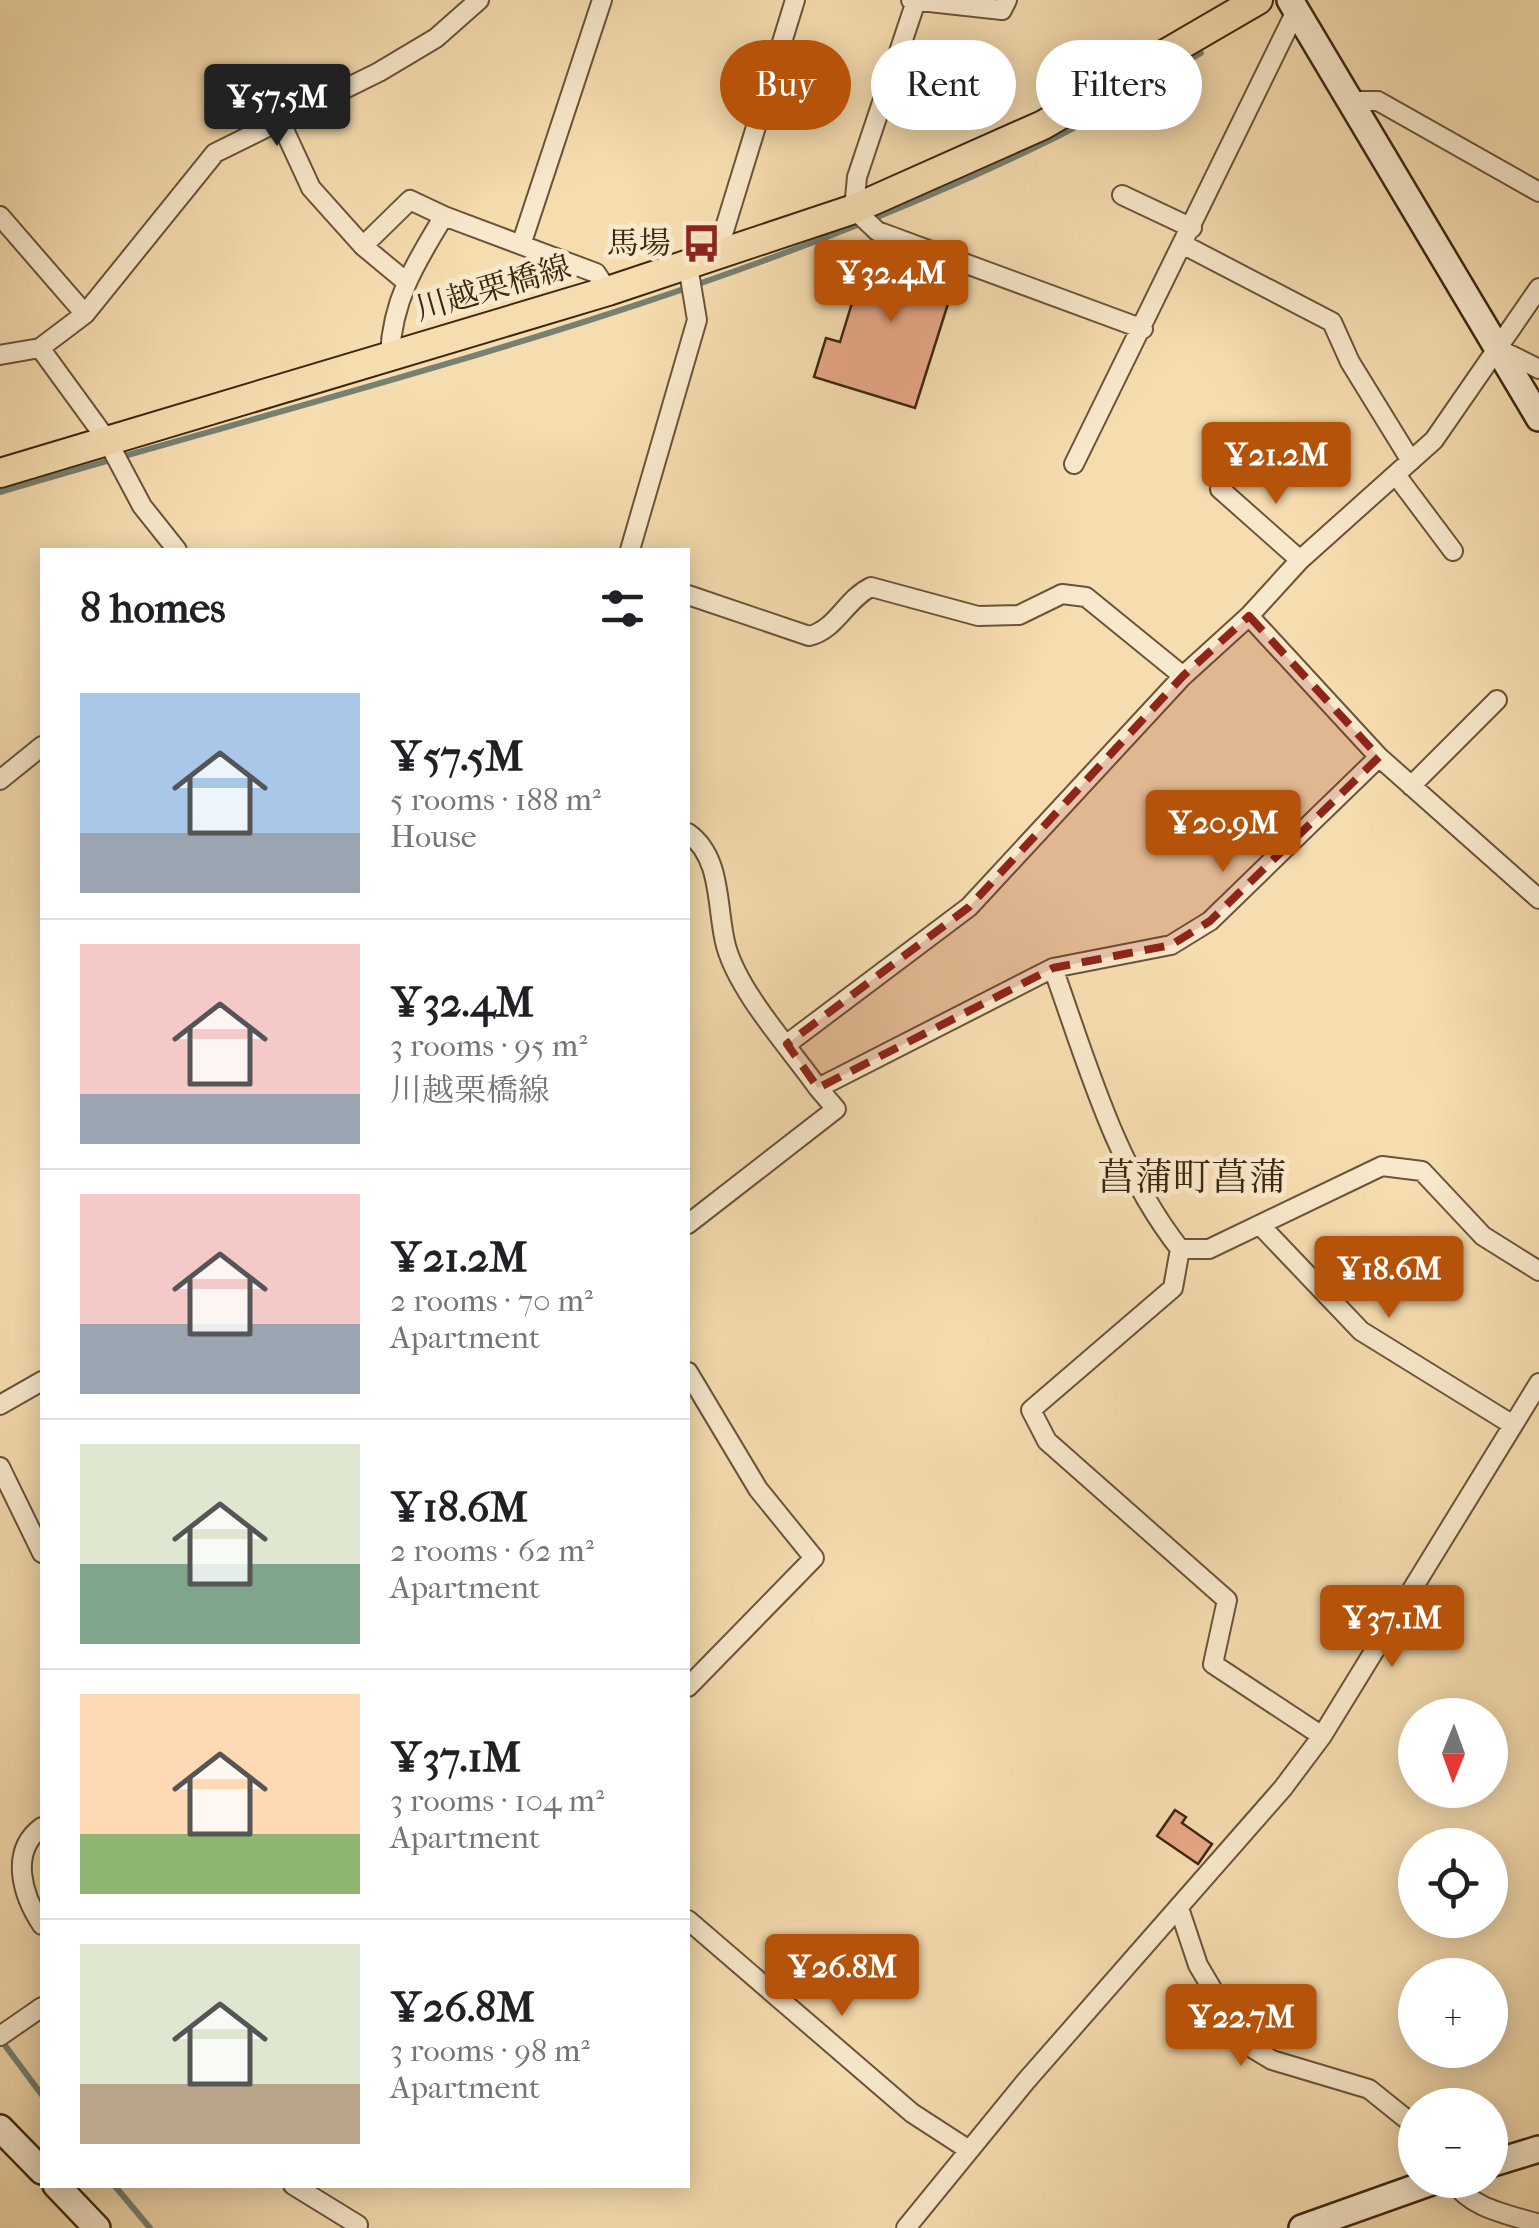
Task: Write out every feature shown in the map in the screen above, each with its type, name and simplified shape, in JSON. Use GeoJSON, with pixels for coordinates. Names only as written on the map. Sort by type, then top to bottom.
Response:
{"type":"FeatureCollection","features":[{"type":"Feature","properties":{"kind":"main road","name":"川越栗橋線"},"geometry":{"type":"LineString","coordinates":[[0,473],[608,291],[854,209],[1043,125],[1258,0]]}},
{"type":"Feature","properties":{"kind":"main road"},"geometry":{"type":"LineString","coordinates":[[1293,5],[1539,418]]}},
{"type":"Feature","properties":{"kind":"main road"},"geometry":{"type":"LineString","coordinates":[[0,2128],[40,2169]]}},
{"type":"Feature","properties":{"kind":"main road"},"geometry":{"type":"LineString","coordinates":[[1508,2158],[1539,2149]]}},
{"type":"Feature","properties":{"kind":"main road"},"geometry":{"type":"LineString","coordinates":[[59,2188],[97,2228]]}},
{"type":"Feature","properties":{"kind":"main road"},"geometry":{"type":"LineString","coordinates":[[1302,2228],[1398,2194]]}},
{"type":"Feature","properties":{"kind":"street"},"geometry":{"type":"LineString","coordinates":[[0,355],[40,348],[85,314],[216,154],[436,38],[479,0]]}},
{"type":"Feature","properties":{"kind":"street"},"geometry":{"type":"LineString","coordinates":[[522,242],[602,0]]}},
{"type":"Feature","properties":{"kind":"street"},"geometry":{"type":"LineString","coordinates":[[725,253],[723,234],[795,0]]}},
{"type":"Feature","properties":{"kind":"street"},"geometry":{"type":"LineString","coordinates":[[1007,0],[1002,10],[914,0],[858,177],[854,209],[877,231],[1143,329]]}},
{"type":"Feature","properties":{"kind":"street"},"geometry":{"type":"LineString","coordinates":[[1074,464],[1188,236],[1293,5]]}},
{"type":"Feature","properties":{"kind":"street"},"geometry":{"type":"LineString","coordinates":[[1351,101],[1378,101],[1539,192]]}},
{"type":"Feature","properties":{"kind":"street"},"geometry":{"type":"LineString","coordinates":[[280,121],[312,188],[363,246],[404,280]]}},
{"type":"Feature","properties":{"kind":"street"},"geometry":{"type":"LineString","coordinates":[[1122,195],[1332,322],[1350,362],[1411,460]]}},
{"type":"Feature","properties":{"kind":"street"},"geometry":{"type":"LineString","coordinates":[[363,246],[410,200],[596,273],[608,291]]}},
{"type":"Feature","properties":{"kind":"street"},"geometry":{"type":"LineString","coordinates":[[0,216],[85,314]]}},
{"type":"Feature","properties":{"kind":"street"},"geometry":{"type":"LineString","coordinates":[[390,355],[391,328],[404,280],[444,216]]}},
{"type":"Feature","properties":{"kind":"street"},"geometry":{"type":"LineString","coordinates":[[631,548],[698,320],[688,266]]}},
{"type":"Feature","properties":{"kind":"street"},"geometry":{"type":"LineString","coordinates":[[787,1044],[968,907],[1182,676],[1250,616],[1300,560],[1434,440],[1539,288]]}},
{"type":"Feature","properties":{"kind":"street"},"geometry":{"type":"LineString","coordinates":[[40,348],[107,440],[142,506],[175,548]]}},
{"type":"Feature","properties":{"kind":"street"},"geometry":{"type":"LineString","coordinates":[[1498,348],[1539,369]]}},
{"type":"Feature","properties":{"kind":"street"},"geometry":{"type":"LineString","coordinates":[[1396,475],[1454,551]]}},
{"type":"Feature","properties":{"kind":"street"},"geometry":{"type":"LineString","coordinates":[[1220,489],[1300,560]]}},
{"type":"Feature","properties":{"kind":"street"},"geometry":{"type":"LineString","coordinates":[[690,596],[809,636],[821,634],[854,595],[871,587],[978,616],[1019,614],[1062,594],[1086,597],[1182,676]]}},
{"type":"Feature","properties":{"kind":"street"},"geometry":{"type":"LineString","coordinates":[[1250,616],[1379,757],[1539,899]]}},
{"type":"Feature","properties":{"kind":"street"},"geometry":{"type":"LineString","coordinates":[[1411,786],[1497,700]]}},
{"type":"Feature","properties":{"kind":"street"},"geometry":{"type":"LineString","coordinates":[[0,780],[40,748]]}},
{"type":"Feature","properties":{"kind":"street"},"geometry":{"type":"LineString","coordinates":[[818,1088],[1053,968],[1171,945],[1210,920],[1379,757]]}},
{"type":"Feature","properties":{"kind":"street"},"geometry":{"type":"LineString","coordinates":[[690,834],[699,841],[718,888],[726,945],[736,972],[836,1109],[690,1222]]}},
{"type":"Feature","properties":{"kind":"street"},"geometry":{"type":"LineString","coordinates":[[1053,968],[1110,1124],[1160,1224],[1180,1248],[1209,1249],[1382,1166],[1422,1171],[1483,1236],[1539,1271]]}},
{"type":"Feature","properties":{"kind":"street"},"geometry":{"type":"LineString","coordinates":[[1260,1225],[1360,1331],[1512,1425]]}},
{"type":"Feature","properties":{"kind":"street"},"geometry":{"type":"LineString","coordinates":[[1180,1248],[1173,1288],[1030,1410],[1047,1441],[1227,1600],[1213,1664],[1322,1736]]}},
{"type":"Feature","properties":{"kind":"street"},"geometry":{"type":"LineString","coordinates":[[690,1375],[758,1488],[814,1558],[690,1684]]}},
{"type":"Feature","properties":{"kind":"street"},"geometry":{"type":"LineString","coordinates":[[0,1405],[40,1381]]}},
{"type":"Feature","properties":{"kind":"street"},"geometry":{"type":"LineString","coordinates":[[906,2228],[1322,1736],[1539,1384]]}},
{"type":"Feature","properties":{"kind":"street"},"geometry":{"type":"LineString","coordinates":[[0,1467],[40,1549]]}},
{"type":"Feature","properties":{"kind":"street"},"geometry":{"type":"LineString","coordinates":[[40,1830],[22,1852],[20,1868],[40,1921]]}},
{"type":"Feature","properties":{"kind":"street"},"geometry":{"type":"LineString","coordinates":[[1179,1908],[1198,1965],[1244,2043],[1272,2060],[1369,2089],[1398,2112]]}},
{"type":"Feature","properties":{"kind":"street"},"geometry":{"type":"LineString","coordinates":[[690,1922],[912,2113],[969,2150]]}},
{"type":"Feature","properties":{"kind":"street"},"geometry":{"type":"LineString","coordinates":[[0,2036],[40,2007]]}},
{"type":"Feature","properties":{"kind":"street"},"geometry":{"type":"LineString","coordinates":[[298,2188],[358,2224],[355,2228]]}},
{"type":"Feature","properties":{"kind":"street"},"geometry":{"type":"LineString","coordinates":[[1466,2198],[1539,2224]]}},
{"type":"Feature","properties":{"kind":"highlighted area"},"geometry":{"type":"Polygon","coordinates":[[[1249,616],[1379,757],[1210,921],[1171,945],[1053,968],[818,1088],[787,1044],[969,907],[1183,676],[1249,616]]]}},
{"type":"Feature","properties":{"kind":"building"},"geometry":{"type":"Polygon","coordinates":[[[872,238],[960,266],[915,408],[814,377],[826,338],[840,342],[872,238]]]}},
{"type":"Feature","properties":{"kind":"building"},"geometry":{"type":"Polygon","coordinates":[[[1175,1810],[1186,1817],[1182,1823],[1212,1844],[1198,1864],[1157,1836],[1175,1810]]]}},
{"type":"Feature","properties":{"kind":"waterway"},"geometry":{"type":"LineString","coordinates":[[0,492],[530,339],[661,297],[919,200],[1068,130]]}},
{"type":"Feature","properties":{"kind":"waterway"},"geometry":{"type":"LineString","coordinates":[[1,2040],[40,2092]]}},
{"type":"Feature","properties":{"kind":"waterway"},"geometry":{"type":"LineString","coordinates":[[117,2188],[150,2228]]}},
{"type":"Feature","properties":{"kind":"place","name":"馬場"},"geometry":{"type":"Point","coordinates":[701,243]}},
{"type":"Feature","properties":{"kind":"district","name":"菖蒲町菖蒲"},"geometry":{"type":"Point","coordinates":[1192,1177]}}]}
